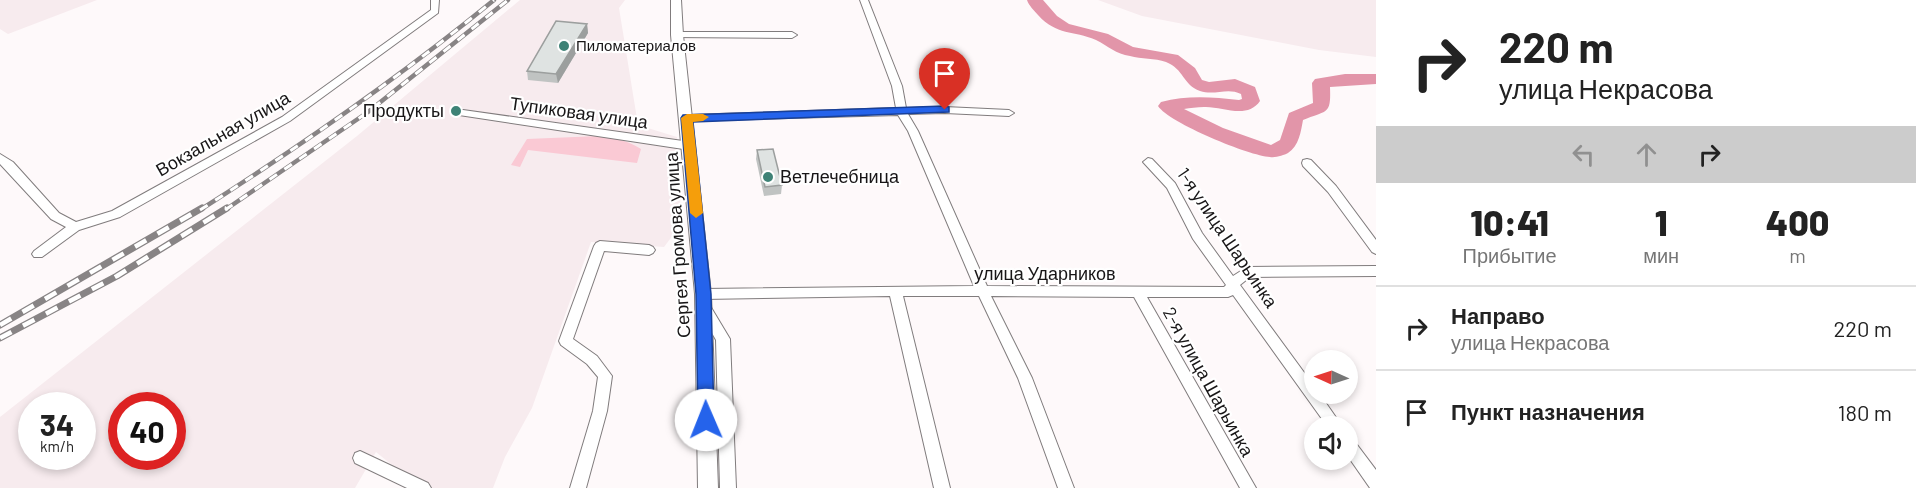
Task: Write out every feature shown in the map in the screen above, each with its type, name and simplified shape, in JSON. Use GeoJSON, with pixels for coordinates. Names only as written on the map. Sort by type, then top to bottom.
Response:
{"type":"FeatureCollection","features":[{"type":"Feature","properties":{"kind":"street","name":"Вокзальная улица"},"geometry":{"type":"LineString","coordinates":[[38,254],[75,227],[116,214],[286,119],[435,10],[435,0]]}},
{"type":"Feature","properties":{"kind":"street","name":"Сергея Громова улица"},"geometry":{"type":"LineString","coordinates":[[676,0],[677,35],[704,301],[708,488]]}},
{"type":"Feature","properties":{"kind":"street"},"geometry":{"type":"LineString","coordinates":[[864,0],[897,86],[901,111],[913,131],[983,292],[1025,378],[1066,488]]}},
{"type":"Feature","properties":{"kind":"street"},"geometry":{"type":"LineString","coordinates":[[677,35],[792,35]]}},
{"type":"Feature","properties":{"kind":"street"},"geometry":{"type":"LineString","coordinates":[[687,118],[945,110],[1009,112]]}},
{"type":"Feature","properties":{"kind":"street","name":"Тупиковая улица"},"geometry":{"type":"LineString","coordinates":[[463,113],[690,146]]}},
{"type":"Feature","properties":{"kind":"street"},"geometry":{"type":"LineString","coordinates":[[0,158],[55,216],[75,227]]}},
{"type":"Feature","properties":{"kind":"street","name":"1-я улица Шарьинка"},"geometry":{"type":"LineString","coordinates":[[1148,162],[1171,186],[1197,236],[1328,416]]}},
{"type":"Feature","properties":{"kind":"street"},"geometry":{"type":"LineString","coordinates":[[1307,163],[1332,189],[1376,249]]}},
{"type":"Feature","properties":{"kind":"street"},"geometry":{"type":"LineString","coordinates":[[578,488],[600,411],[605,376],[592,360],[567,341],[600,246],[649,250]]}},
{"type":"Feature","properties":{"kind":"street","name":"улица Ударников"},"geometry":{"type":"LineString","coordinates":[[704,301],[895,291],[1228,292],[1233,283],[1247,272],[1376,271]]}},
{"type":"Feature","properties":{"kind":"street"},"geometry":{"type":"LineString","coordinates":[[895,291],[942,488]]}},
{"type":"Feature","properties":{"kind":"street","name":"2-я улица Шарьинка"},"geometry":{"type":"LineString","coordinates":[[1138,293],[1248,488]]}},
{"type":"Feature","properties":{"kind":"street"},"geometry":{"type":"LineString","coordinates":[[704,301],[723,339],[728,488]]}},
{"type":"Feature","properties":{"kind":"street"},"geometry":{"type":"LineString","coordinates":[[360,458],[423,488]]}},
{"type":"Feature","properties":{"kind":"street"},"geometry":{"type":"LineString","coordinates":[[1358,458],[1376,483]]}},
{"type":"Feature","properties":{"kind":"shaded area"},"geometry":{"type":"Polygon","coordinates":[[[0,0],[97,0],[8,34],[0,29],[0,0]]]}},
{"type":"Feature","properties":{"kind":"shaded area"},"geometry":{"type":"Polygon","coordinates":[[[520,0],[625,0],[619,8],[638,125],[677,137],[679,195],[683,222],[664,247],[591,242],[532,408],[505,457],[493,488],[420,488],[376,452],[355,488],[0,488],[0,417],[18,403],[18,470],[96,470],[96,392],[32,392],[357,136],[520,0]]]}},
{"type":"Feature","properties":{"kind":"shaded area"},"geometry":{"type":"Polygon","coordinates":[[[1098,0],[1376,0],[1376,57],[1319,50],[1142,16],[1098,0]]]}},
{"type":"Feature","properties":{"kind":"shaded area"},"geometry":{"type":"Polygon","coordinates":[[[599,136],[631,143],[641,149],[637,163],[528,150],[520,167],[511,165],[527,139],[599,136]]]}},
{"type":"Feature","properties":{"kind":"building","name":"Пиломатериалов"},"geometry":{"type":"Polygon","coordinates":[[[556,21],[587,24],[556,74],[527,71],[556,21]]]}},
{"type":"Feature","properties":{"kind":"building","name":"Ветлечебница"},"geometry":{"type":"Polygon","coordinates":[[[773,149],[782,185],[765,187],[757,150],[773,149]]]}},
{"type":"Feature","properties":{"kind":"waterway"},"geometry":{"type":"LineString","coordinates":[[1035,0],[1051,19],[1063,27],[1102,37],[1116,47],[1130,52],[1172,59],[1181,63],[1189,71],[1195,83],[1208,88],[1235,84],[1249,91],[1251,101],[1241,106],[1204,101],[1167,106],[1204,127],[1270,151],[1286,145],[1295,117],[1322,106],[1321,83],[1345,79],[1376,79]]}},
{"type":"Feature","properties":{"kind":"railway"},"geometry":{"type":"LineString","coordinates":[[200,210],[350,110],[494,0]]}},
{"type":"Feature","properties":{"kind":"railway"},"geometry":{"type":"LineString","coordinates":[[225,210],[368,112],[508,0]]}},
{"type":"Feature","properties":{"kind":"railway"},"geometry":{"type":"LineString","coordinates":[[0,325],[202,208]]}},
{"type":"Feature","properties":{"kind":"railway"},"geometry":{"type":"LineString","coordinates":[[0,338],[117,276],[227,208]]}},
{"type":"Feature","properties":{"kind":"slow traffic"},"geometry":{"type":"LineString","coordinates":[[696,213],[687,118],[703,117]]}},
{"type":"Feature","properties":{"kind":"place","name":"Пиломатериалов"},"geometry":{"type":"Point","coordinates":[564,46]}},
{"type":"Feature","properties":{"kind":"place","name":"Продукты"},"geometry":{"type":"Point","coordinates":[456,111]}},
{"type":"Feature","properties":{"kind":"place","name":"Ветлечебница"},"geometry":{"type":"Point","coordinates":[768,177]}},
{"type":"Feature","properties":{"kind":"route"},"geometry":{"type":"LineString","coordinates":[[706,420],[704,294],[687,118],[945,110]]}}]}
